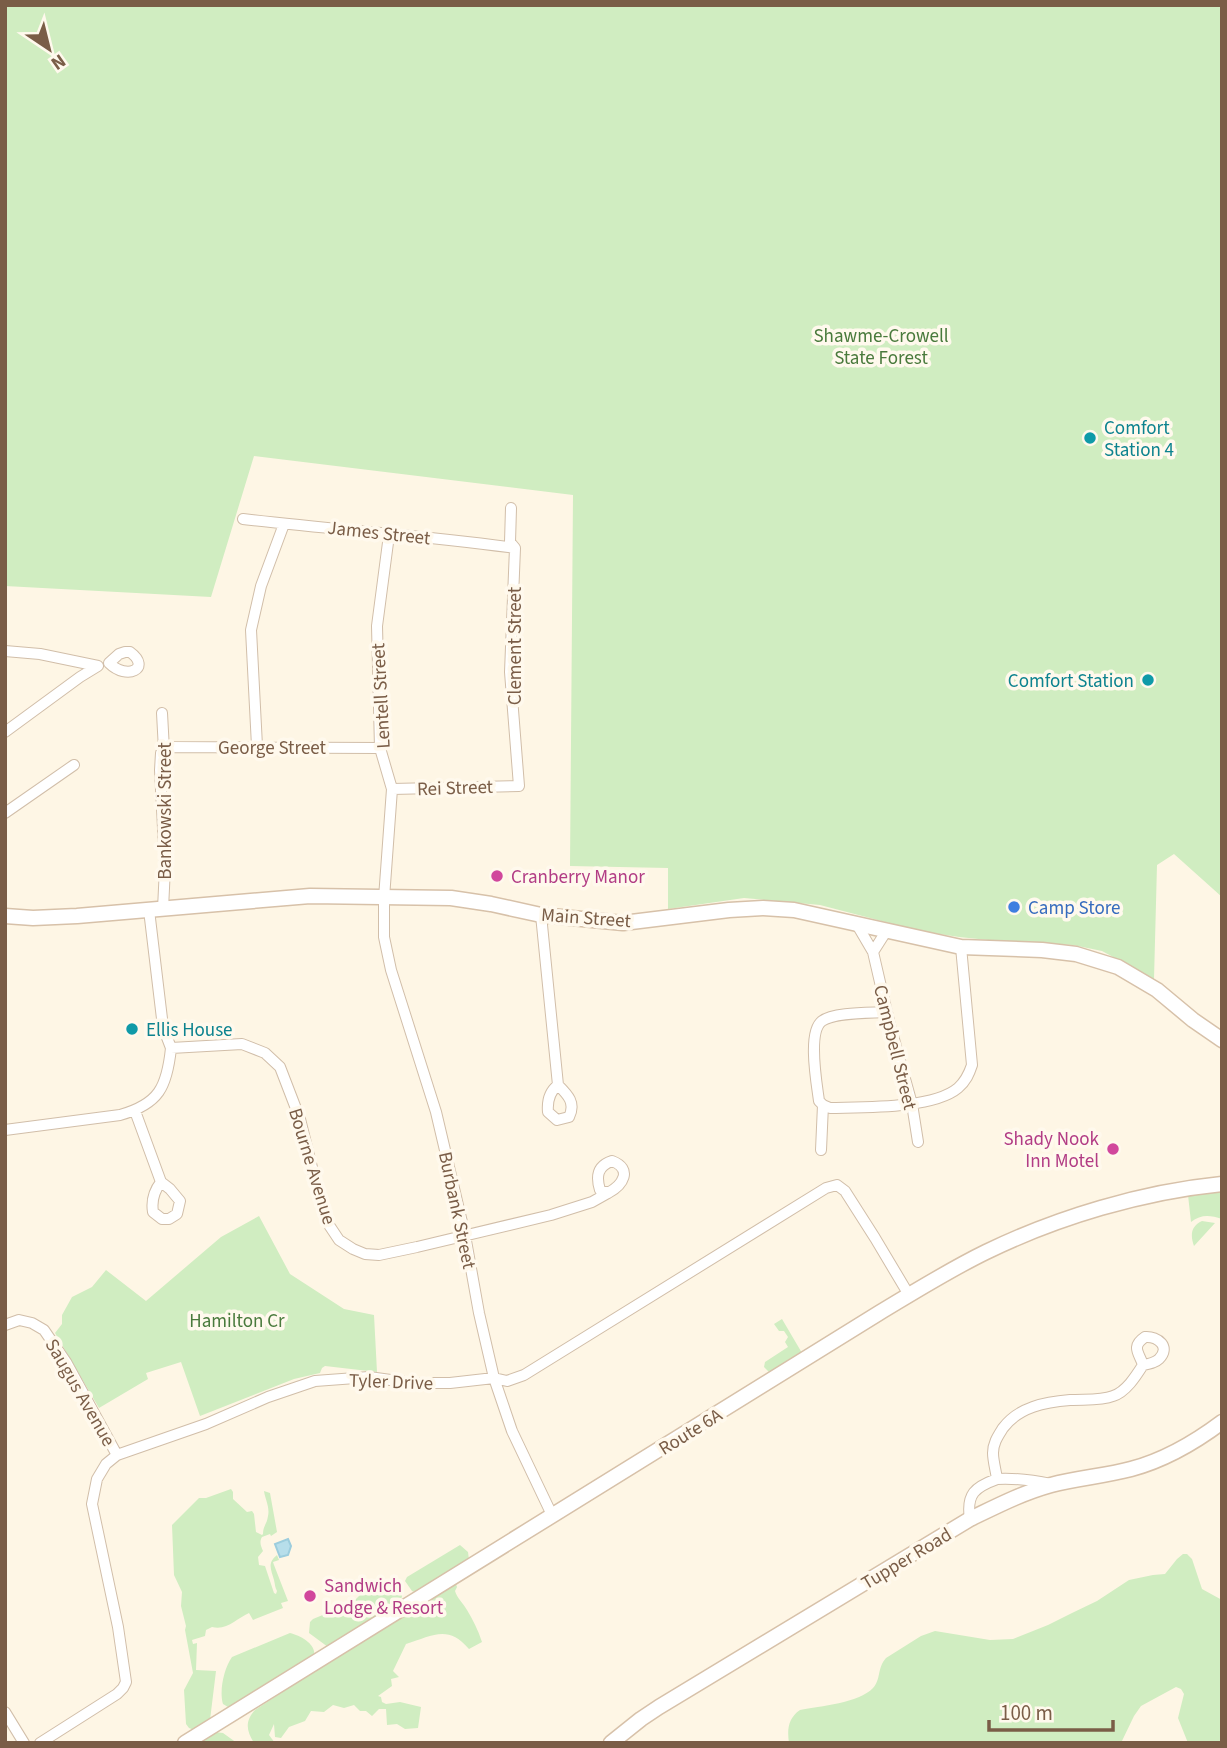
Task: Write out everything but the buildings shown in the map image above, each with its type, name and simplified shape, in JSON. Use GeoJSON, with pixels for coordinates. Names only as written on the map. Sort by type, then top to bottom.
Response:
{"type":"FeatureCollection","features":[{"type":"Feature","properties":{"kind":"main road","name":"Main Street"},"geometry":{"type":"LineString","coordinates":[[5,916],[33,918],[156,910],[310,896],[451,898],[541,915],[624,923],[729,910],[794,910],[961,947],[1076,954],[1118,967],[1157,990],[1222,1040]]}},
{"type":"Feature","properties":{"kind":"main road","name":"Route 6A"},"geometry":{"type":"LineString","coordinates":[[185,1743],[909,1295],[986,1252],[1077,1216],[1149,1196],[1222,1184]]}},
{"type":"Feature","properties":{"kind":"main road","name":"Tupper Road"},"geometry":{"type":"LineString","coordinates":[[611,1743],[659,1707],[971,1519],[1019,1495],[1156,1462],[1191,1444],[1222,1422]]}},
{"type":"Feature","properties":{"kind":"street","name":"Clement Street"},"geometry":{"type":"LineString","coordinates":[[511,508],[510,542],[514,548],[510,672],[519,786]]}},
{"type":"Feature","properties":{"kind":"street","name":"James Street"},"geometry":{"type":"LineString","coordinates":[[243,519],[514,548]]}},
{"type":"Feature","properties":{"kind":"street"},"geometry":{"type":"LineString","coordinates":[[257,746],[251,630],[261,586],[284,524]]}},
{"type":"Feature","properties":{"kind":"street","name":"Lentell Street"},"geometry":{"type":"LineString","coordinates":[[384,898],[392,789],[380,748],[377,626],[389,535]]}},
{"type":"Feature","properties":{"kind":"street"},"geometry":{"type":"LineString","coordinates":[[5,651],[103,665],[80,677],[5,732]]}},
{"type":"Feature","properties":{"kind":"street","name":"Bankowski Street"},"geometry":{"type":"LineString","coordinates":[[156,910],[165,867],[160,770],[161,753],[164,750],[162,713]]}},
{"type":"Feature","properties":{"kind":"street","name":"George Street"},"geometry":{"type":"LineString","coordinates":[[164,750],[169,747],[257,746],[380,748]]}},
{"type":"Feature","properties":{"kind":"street"},"geometry":{"type":"LineString","coordinates":[[5,813],[74,765]]}},
{"type":"Feature","properties":{"kind":"street","name":"Rei Street"},"geometry":{"type":"LineString","coordinates":[[392,789],[519,786]]}},
{"type":"Feature","properties":{"kind":"street","name":"Burbank Street"},"geometry":{"type":"LineString","coordinates":[[384,898],[384,937],[391,970],[436,1112],[465,1235],[494,1378],[512,1431],[552,1516]]}},
{"type":"Feature","properties":{"kind":"street"},"geometry":{"type":"LineString","coordinates":[[5,1130],[120,1115],[135,1111],[150,1102],[161,1089],[168,1071],[171,1048],[163,1027],[156,910]]}},
{"type":"Feature","properties":{"kind":"street"},"geometry":{"type":"LineString","coordinates":[[541,915],[558,1085]]}},
{"type":"Feature","properties":{"kind":"street","name":"Campbell Street"},"geometry":{"type":"LineString","coordinates":[[855,922],[873,952],[912,1104],[918,1142]]}},
{"type":"Feature","properties":{"kind":"street"},"geometry":{"type":"LineString","coordinates":[[873,952],[887,930]]}},
{"type":"Feature","properties":{"kind":"street"},"geometry":{"type":"LineString","coordinates":[[822,1105],[830,1108],[912,1104],[957,1089],[969,1076],[972,1065],[961,947]]}},
{"type":"Feature","properties":{"kind":"street"},"geometry":{"type":"LineString","coordinates":[[821,1150],[822,1105],[819,1101],[814,1033],[817,1026],[822,1020],[835,1016],[887,1012]]}},
{"type":"Feature","properties":{"kind":"street","name":"Bourne Avenue"},"geometry":{"type":"LineString","coordinates":[[171,1048],[242,1044],[265,1053],[279,1067],[300,1119],[329,1225],[339,1241],[365,1254],[379,1255],[551,1215],[592,1202],[608,1193]]}},
{"type":"Feature","properties":{"kind":"street"},"geometry":{"type":"LineString","coordinates":[[135,1111],[161,1182]]}},
{"type":"Feature","properties":{"kind":"street","name":"Tyler Drive"},"geometry":{"type":"LineString","coordinates":[[117,1455],[206,1424],[268,1397],[315,1381],[369,1377],[412,1383],[450,1383],[494,1378],[507,1381],[524,1375],[827,1188],[837,1185],[845,1191],[909,1295]]}},
{"type":"Feature","properties":{"kind":"street","name":"Saugus Avenue"},"geometry":{"type":"LineString","coordinates":[[5,1325],[19,1320],[44,1330],[66,1362],[117,1455]]}},
{"type":"Feature","properties":{"kind":"street"},"geometry":{"type":"LineString","coordinates":[[997,1479],[994,1445],[1015,1415],[1026,1409],[1066,1400],[1109,1398],[1116,1395],[1143,1366]]}},
{"type":"Feature","properties":{"kind":"street"},"geometry":{"type":"LineString","coordinates":[[40,1743],[117,1694],[126,1682],[118,1627],[92,1504],[101,1471],[117,1455]]}},
{"type":"Feature","properties":{"kind":"street"},"geometry":{"type":"LineString","coordinates":[[971,1519],[968,1507],[970,1498],[976,1489],[985,1484],[997,1479],[1013,1478],[1031,1479],[1052,1485]]}},
{"type":"Feature","properties":{"kind":"street"},"geometry":{"type":"LineString","coordinates":[[5,1712],[23,1743]]}},
{"type":"Feature","properties":{"kind":"green space","name":"Shawme-Crowell State Forest"},"geometry":{"type":"Polygon","coordinates":[[[5,5],[1222,5],[1222,897],[1174,854],[1157,865],[1154,979],[1102,951],[1073,945],[998,941],[920,931],[820,905],[744,898],[668,909],[668,868],[570,866],[573,495],[254,456],[211,597],[5,586],[5,5]]]}},
{"type":"Feature","properties":{"kind":"green space"},"geometry":{"type":"Polygon","coordinates":[[[1222,1189],[1222,1219],[1206,1216],[1191,1222],[1188,1195],[1222,1189]]]}},
{"type":"Feature","properties":{"kind":"green space","name":"Hamilton Cr"},"geometry":{"type":"Polygon","coordinates":[[[259,1216],[290,1274],[344,1309],[374,1315],[377,1372],[325,1366],[320,1373],[294,1379],[200,1416],[181,1362],[146,1373],[148,1379],[99,1408],[55,1333],[62,1324],[62,1315],[72,1297],[92,1287],[106,1270],[146,1301],[221,1237],[259,1216]]]}},
{"type":"Feature","properties":{"kind":"green space"},"geometry":{"type":"Polygon","coordinates":[[[1202,1221],[1215,1223],[1194,1246],[1192,1231],[1202,1221]]]}},
{"type":"Feature","properties":{"kind":"green space"},"geometry":{"type":"Polygon","coordinates":[[[782,1319],[802,1353],[771,1374],[764,1367],[765,1362],[788,1347],[785,1342],[788,1337],[774,1324],[782,1319]]]}},
{"type":"Feature","properties":{"kind":"green space"},"geometry":{"type":"Polygon","coordinates":[[[231,1489],[233,1499],[247,1512],[252,1511],[256,1532],[262,1535],[268,1513],[264,1491],[270,1493],[277,1532],[262,1537],[260,1542],[263,1551],[258,1557],[259,1565],[265,1566],[276,1594],[271,1566],[272,1561],[277,1555],[279,1560],[273,1562],[288,1601],[281,1603],[283,1608],[253,1620],[249,1613],[227,1626],[212,1627],[206,1630],[205,1636],[192,1640],[193,1644],[197,1643],[196,1670],[216,1671],[210,1720],[194,1730],[186,1724],[184,1690],[193,1673],[181,1606],[182,1592],[174,1575],[172,1525],[199,1498],[231,1489]]]}},
{"type":"Feature","properties":{"kind":"green space"},"geometry":{"type":"Polygon","coordinates":[[[460,1545],[468,1552],[469,1560],[417,1593],[412,1591],[405,1581],[407,1577],[460,1545]]]}},
{"type":"Feature","properties":{"kind":"green space"},"geometry":{"type":"Polygon","coordinates":[[[1183,1554],[1192,1559],[1202,1589],[1222,1600],[1222,1743],[1188,1743],[1178,1718],[1184,1694],[1176,1687],[1141,1706],[1121,1743],[789,1743],[789,1725],[796,1713],[867,1693],[875,1685],[886,1658],[921,1636],[935,1631],[990,1640],[1013,1639],[1097,1601],[1129,1580],[1165,1574],[1183,1554]]]}},
{"type":"Feature","properties":{"kind":"green space"},"geometry":{"type":"Polygon","coordinates":[[[383,1583],[397,1585],[402,1596],[400,1604],[328,1647],[309,1633],[313,1619],[352,1603],[360,1595],[383,1583]]]}},
{"type":"Feature","properties":{"kind":"green space"},"geometry":{"type":"Polygon","coordinates":[[[456,1584],[456,1594],[482,1642],[469,1649],[454,1637],[439,1634],[406,1644],[393,1671],[399,1677],[391,1679],[392,1686],[378,1696],[386,1704],[400,1702],[421,1707],[418,1728],[405,1729],[397,1724],[387,1725],[386,1709],[379,1709],[372,1716],[354,1705],[344,1708],[333,1705],[324,1712],[311,1711],[305,1721],[289,1727],[281,1738],[275,1737],[274,1724],[269,1735],[275,1743],[254,1743],[248,1726],[255,1710],[456,1584]]]}},
{"type":"Feature","properties":{"kind":"green space"},"geometry":{"type":"Polygon","coordinates":[[[290,1633],[311,1644],[314,1657],[238,1703],[228,1707],[223,1704],[223,1680],[232,1657],[290,1633]]]}},
{"type":"Feature","properties":{"kind":"green space"},"geometry":{"type":"Polygon","coordinates":[[[215,1732],[223,1733],[237,1743],[195,1743],[215,1732]]]}},
{"type":"Feature","properties":{"kind":"water"},"geometry":{"type":"Polygon","coordinates":[[[288,1539],[291,1546],[288,1555],[280,1557],[275,1544],[288,1539]]]}},
{"type":"Feature","properties":{"kind":"place","name":"Comfort Station 4"},"geometry":{"type":"Point","coordinates":[1090,438]}},
{"type":"Feature","properties":{"kind":"place","name":"Comfort Station"},"geometry":{"type":"Point","coordinates":[1148,680]}},
{"type":"Feature","properties":{"kind":"place","name":"Cranberry Manor"},"geometry":{"type":"Point","coordinates":[497,876]}},
{"type":"Feature","properties":{"kind":"place","name":"Camp Store"},"geometry":{"type":"Point","coordinates":[1014,907]}},
{"type":"Feature","properties":{"kind":"place","name":"Ellis House"},"geometry":{"type":"Point","coordinates":[132,1029]}},
{"type":"Feature","properties":{"kind":"place","name":"Shady Nook Inn Motel"},"geometry":{"type":"Point","coordinates":[1113,1149]}},
{"type":"Feature","properties":{"kind":"place","name":"Sandwich Lodge & Resort"},"geometry":{"type":"Point","coordinates":[310,1596]}}]}
